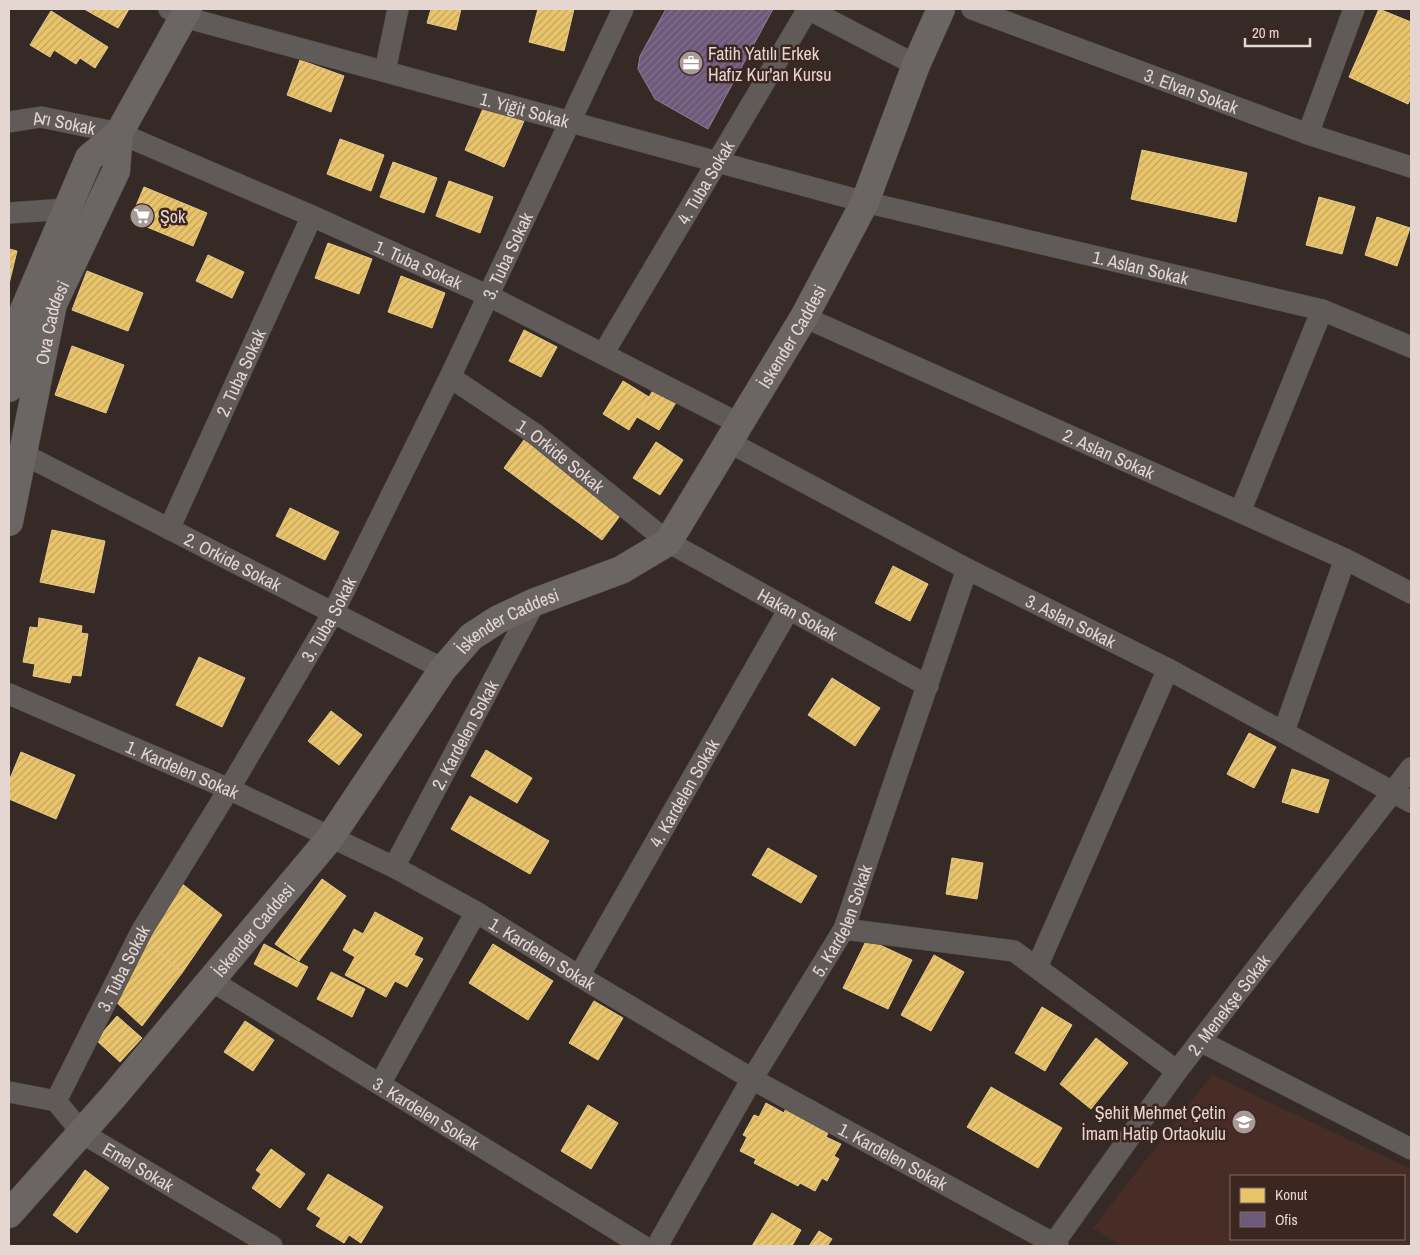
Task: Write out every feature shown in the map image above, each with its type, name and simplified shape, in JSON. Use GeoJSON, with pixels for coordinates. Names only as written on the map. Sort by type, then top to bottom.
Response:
{"type":"FeatureCollection","features":[{"type":"Feature","properties":{"kind":"street"},"geometry":{"type":"LineString","coordinates":[[385,71],[398,9]]}},
{"type":"Feature","properties":{"kind":"street","name":"3. Tuba Sokak"},"geometry":{"type":"LineString","coordinates":[[56,1101],[142,930],[229,789],[333,613],[489,296],[623,9]]}},
{"type":"Feature","properties":{"kind":"street"},"geometry":{"type":"LineString","coordinates":[[808,9],[916,65]]}},
{"type":"Feature","properties":{"kind":"street","name":"4. Tuba Sokak"},"geometry":{"type":"LineString","coordinates":[[603,354],[808,9]]}},
{"type":"Feature","properties":{"kind":"street","name":"İskender Caddesi"},"geometry":{"type":"LineString","coordinates":[[9,1214],[82,1133],[330,838],[443,669],[471,637],[497,620],[535,602],[621,570],[668,542],[804,317],[865,202],[916,65],[941,9]]}},
{"type":"Feature","properties":{"kind":"street","name":"3. Elvan Sokak"},"geometry":{"type":"LineString","coordinates":[[972,9],[1308,134],[1411,167]]}},
{"type":"Feature","properties":{"kind":"street"},"geometry":{"type":"LineString","coordinates":[[1308,134],[1354,9]]}},
{"type":"Feature","properties":{"kind":"street","name":"1. Yiğit Sokak"},"geometry":{"type":"LineString","coordinates":[[180,11],[385,71],[865,202]]}},
{"type":"Feature","properties":{"kind":"street","name":"Ova Caddesi"},"geometry":{"type":"LineString","coordinates":[[9,522],[53,304],[116,171],[119,133],[180,11]]}},
{"type":"Feature","properties":{"kind":"street","name":"Arı Sokak"},"geometry":{"type":"LineString","coordinates":[[9,122],[41,117],[119,133]]}},
{"type":"Feature","properties":{"kind":"street","name":"Ova Caddesi"},"geometry":{"type":"LineString","coordinates":[[9,388],[24,310],[89,158],[119,133]]}},
{"type":"Feature","properties":{"kind":"street","name":"1. Tuba Sokak"},"geometry":{"type":"LineString","coordinates":[[119,133],[312,216],[489,296],[603,354],[733,432]]}},
{"type":"Feature","properties":{"kind":"street","name":"1. Aslan Sokak"},"geometry":{"type":"LineString","coordinates":[[865,202],[1322,310],[1411,347]]}},
{"type":"Feature","properties":{"kind":"street"},"geometry":{"type":"LineString","coordinates":[[9,213],[67,209]]}},
{"type":"Feature","properties":{"kind":"street","name":"2. Tuba Sokak"},"geometry":{"type":"LineString","coordinates":[[169,529],[312,216]]}},
{"type":"Feature","properties":{"kind":"street"},"geometry":{"type":"LineString","coordinates":[[1240,512],[1322,310]]}},
{"type":"Feature","properties":{"kind":"street","name":"2. Aslan Sokak"},"geometry":{"type":"LineString","coordinates":[[804,317],[1240,512],[1345,560],[1411,593]]}},
{"type":"Feature","properties":{"kind":"street","name":"1. Orkide Sokak"},"geometry":{"type":"LineString","coordinates":[[450,377],[535,434],[668,542]]}},
{"type":"Feature","properties":{"kind":"street","name":"3. Aslan Sokak"},"geometry":{"type":"LineString","coordinates":[[733,432],[967,569],[1168,669],[1403,798]]}},
{"type":"Feature","properties":{"kind":"street","name":"2. Orkide Sokak"},"geometry":{"type":"LineString","coordinates":[[23,454],[443,669]]}},
{"type":"Feature","properties":{"kind":"street","name":"Hakan Sokak"},"geometry":{"type":"LineString","coordinates":[[668,542],[928,686]]}},
{"type":"Feature","properties":{"kind":"street"},"geometry":{"type":"LineString","coordinates":[[1284,731],[1345,560]]}},
{"type":"Feature","properties":{"kind":"street","name":"5. Kardelen Sokak"},"geometry":{"type":"LineString","coordinates":[[657,1246],[752,1079],[844,929],[967,569]]}},
{"type":"Feature","properties":{"kind":"street","name":"2. Kardelen Sokak"},"geometry":{"type":"LineString","coordinates":[[394,867],[535,602]]}},
{"type":"Feature","properties":{"kind":"street","name":"4. Kardelen Sokak"},"geometry":{"type":"LineString","coordinates":[[579,976],[789,609]]}},
{"type":"Feature","properties":{"kind":"street"},"geometry":{"type":"LineString","coordinates":[[1037,968],[1168,669]]}},
{"type":"Feature","properties":{"kind":"street","name":"1. Kardelen Sokak"},"geometry":{"type":"LineString","coordinates":[[9,694],[229,789],[394,867],[476,912],[752,1079],[1054,1245]]}},
{"type":"Feature","properties":{"kind":"street","name":"2. Menekşe Sokak"},"geometry":{"type":"LineString","coordinates":[[1054,1245],[1200,1041],[1403,798],[1411,768]]}},
{"type":"Feature","properties":{"kind":"street"},"geometry":{"type":"LineString","coordinates":[[380,1084],[476,912]]}},
{"type":"Feature","properties":{"kind":"street"},"geometry":{"type":"LineString","coordinates":[[844,929],[1014,951],[1177,1071]]}},
{"type":"Feature","properties":{"kind":"street","name":"3. Kardelen Sokak"},"geometry":{"type":"LineString","coordinates":[[210,980],[643,1246]]}},
{"type":"Feature","properties":{"kind":"street"},"geometry":{"type":"LineString","coordinates":[[1200,1041],[1411,1149]]}},
{"type":"Feature","properties":{"kind":"street"},"geometry":{"type":"LineString","coordinates":[[9,1092],[56,1101]]}},
{"type":"Feature","properties":{"kind":"street","name":"Emel Sokak"},"geometry":{"type":"LineString","coordinates":[[56,1101],[82,1133],[272,1246]]}},
{"type":"Feature","properties":{"kind":"shaded area","name":"Şehit Mehmet Çetin İmam Hatip Ortaokulu"},"geometry":{"type":"Polygon","coordinates":[[[1212,1075],[1411,1169],[1411,1246],[1121,1246],[1093,1228],[1212,1075]]]}},
{"type":"Feature","properties":{"kind":"building: Konut"},"geometry":{"type":"Polygon","coordinates":[[[84,9],[129,9],[118,28],[84,9]]]}},
{"type":"Feature","properties":{"kind":"building: Konut"},"geometry":{"type":"Polygon","coordinates":[[[431,9],[461,9],[456,30],[427,23],[431,9]]]}},
{"type":"Feature","properties":{"kind":"building: Konut"},"geometry":{"type":"Polygon","coordinates":[[[538,9],[574,9],[564,51],[529,42],[538,9]]]}},
{"type":"Feature","properties":{"kind":"building: Konut"},"geometry":{"type":"Polygon","coordinates":[[[1379,9],[1411,22],[1411,97],[1408,104],[1349,77],[1379,9]]]}},
{"type":"Feature","properties":{"kind":"building: Konut"},"geometry":{"type":"Polygon","coordinates":[[[51,11],[108,47],[95,68],[80,58],[76,64],[54,50],[50,57],[30,45],[51,11]]]}},
{"type":"Feature","properties":{"kind":"building: Konut"},"geometry":{"type":"Polygon","coordinates":[[[300,60],[344,76],[331,112],[287,95],[300,60]]]}},
{"type":"Feature","properties":{"kind":"building: Konut"},"geometry":{"type":"Polygon","coordinates":[[[485,104],[524,121],[504,167],[465,150],[485,104]]]}},
{"type":"Feature","properties":{"kind":"building: Konut"},"geometry":{"type":"Polygon","coordinates":[[[340,139],[384,155],[371,191],[327,174],[340,139]]]}},
{"type":"Feature","properties":{"kind":"building: Konut"},"geometry":{"type":"Polygon","coordinates":[[[1142,150],[1247,173],[1236,222],[1131,199],[1142,150]]]}},
{"type":"Feature","properties":{"kind":"building: Konut"},"geometry":{"type":"Polygon","coordinates":[[[393,162],[437,178],[424,213],[380,197],[393,162]]]}},
{"type":"Feature","properties":{"kind":"building: Konut"},"geometry":{"type":"Polygon","coordinates":[[[449,181],[493,197],[480,233],[436,216],[449,181]]]}},
{"type":"Feature","properties":{"kind":"building: Konut"},"geometry":{"type":"Polygon","coordinates":[[[144,187],[207,213],[193,246],[130,220],[144,187]]]}},
{"type":"Feature","properties":{"kind":"building: Konut"},"geometry":{"type":"Polygon","coordinates":[[[1319,197],[1355,207],[1342,254],[1306,245],[1319,197]]]}},
{"type":"Feature","properties":{"kind":"building: Konut"},"geometry":{"type":"Polygon","coordinates":[[[1377,217],[1410,228],[1397,266],[1365,255],[1377,217]]]}},
{"type":"Feature","properties":{"kind":"building: Konut"},"geometry":{"type":"Polygon","coordinates":[[[328,243],[372,259],[359,294],[315,278],[328,243]]]}},
{"type":"Feature","properties":{"kind":"building: Konut"},"geometry":{"type":"Polygon","coordinates":[[[9,249],[17,251],[9,284],[9,249]]]}},
{"type":"Feature","properties":{"kind":"building: Konut"},"geometry":{"type":"Polygon","coordinates":[[[208,255],[244,272],[232,298],[196,281],[208,255]]]}},
{"type":"Feature","properties":{"kind":"building: Konut"},"geometry":{"type":"Polygon","coordinates":[[[87,271],[143,293],[128,331],[72,310],[87,271]]]}},
{"type":"Feature","properties":{"kind":"building: Konut"},"geometry":{"type":"Polygon","coordinates":[[[401,276],[445,293],[432,328],[388,312],[401,276]]]}},
{"type":"Feature","properties":{"kind":"building: Konut"},"geometry":{"type":"Polygon","coordinates":[[[524,330],[557,347],[541,377],[509,361],[524,330]]]}},
{"type":"Feature","properties":{"kind":"building: Konut"},"geometry":{"type":"Polygon","coordinates":[[[72,346],[124,365],[106,413],[55,395],[72,346]]]}},
{"type":"Feature","properties":{"kind":"building: Konut"},"geometry":{"type":"Polygon","coordinates":[[[623,381],[649,397],[629,430],[603,414],[623,381]]]}},
{"type":"Feature","properties":{"kind":"building: Konut"},"geometry":{"type":"Polygon","coordinates":[[[655,387],[677,401],[659,430],[637,417],[655,387]]]}},
{"type":"Feature","properties":{"kind":"building: Konut"},"geometry":{"type":"Polygon","coordinates":[[[526,437],[553,457],[531,488],[504,468],[526,437]]]}},
{"type":"Feature","properties":{"kind":"building: Konut"},"geometry":{"type":"Polygon","coordinates":[[[656,442],[683,460],[660,495],[633,478],[656,442]]]}},
{"type":"Feature","properties":{"kind":"building: Konut"},"geometry":{"type":"Polygon","coordinates":[[[553,457],[577,474],[554,505],[531,488],[553,457]]]}},
{"type":"Feature","properties":{"kind":"building: Konut"},"geometry":{"type":"Polygon","coordinates":[[[577,474],[601,492],[579,523],[554,505],[577,474]]]}},
{"type":"Feature","properties":{"kind":"building: Konut"},"geometry":{"type":"Polygon","coordinates":[[[601,492],[625,509],[602,540],[579,523],[601,492]]]}},
{"type":"Feature","properties":{"kind":"building: Konut"},"geometry":{"type":"Polygon","coordinates":[[[290,508],[339,532],[325,560],[276,536],[290,508]]]}},
{"type":"Feature","properties":{"kind":"building: Konut"},"geometry":{"type":"Polygon","coordinates":[[[52,530],[105,541],[94,593],[40,582],[52,530]]]}},
{"type":"Feature","properties":{"kind":"building: Konut"},"geometry":{"type":"Polygon","coordinates":[[[893,566],[928,584],[910,621],[875,603],[893,566]]]}},
{"type":"Feature","properties":{"kind":"building: Konut"},"geometry":{"type":"Polygon","coordinates":[[[39,618],[82,626],[81,633],[88,634],[81,676],[72,675],[70,683],[33,676],[35,664],[23,662],[30,627],[38,628],[39,618]]]}},
{"type":"Feature","properties":{"kind":"building: Konut"},"geometry":{"type":"Polygon","coordinates":[[[199,657],[245,678],[222,727],[176,705],[199,657]]]}},
{"type":"Feature","properties":{"kind":"building: Konut"},"geometry":{"type":"Polygon","coordinates":[[[832,678],[880,708],[855,746],[808,715],[832,678]]]}},
{"type":"Feature","properties":{"kind":"building: Konut"},"geometry":{"type":"Polygon","coordinates":[[[331,711],[362,735],[339,765],[308,741],[331,711]]]}},
{"type":"Feature","properties":{"kind":"building: Konut"},"geometry":{"type":"Polygon","coordinates":[[[1249,733],[1276,747],[1254,788],[1227,774],[1249,733]]]}},
{"type":"Feature","properties":{"kind":"building: Konut"},"geometry":{"type":"Polygon","coordinates":[[[486,750],[532,778],[517,803],[471,776],[486,750]]]}},
{"type":"Feature","properties":{"kind":"building: Konut"},"geometry":{"type":"Polygon","coordinates":[[[21,752],[75,775],[56,819],[9,799],[9,781],[21,752]]]}},
{"type":"Feature","properties":{"kind":"building: Konut"},"geometry":{"type":"Polygon","coordinates":[[[1292,769],[1329,780],[1318,813],[1282,802],[1292,769]]]}},
{"type":"Feature","properties":{"kind":"building: Konut"},"geometry":{"type":"Polygon","coordinates":[[[470,796],[549,841],[530,874],[451,829],[470,796]]]}},
{"type":"Feature","properties":{"kind":"building: Konut"},"geometry":{"type":"Polygon","coordinates":[[[768,848],[817,876],[801,903],[752,875],[768,848]]]}},
{"type":"Feature","properties":{"kind":"building: Konut"},"geometry":{"type":"Polygon","coordinates":[[[952,858],[983,863],[977,899],[946,894],[952,858]]]}},
{"type":"Feature","properties":{"kind":"building: Konut"},"geometry":{"type":"Polygon","coordinates":[[[322,879],[346,896],[299,961],[275,944],[322,879]]]}},
{"type":"Feature","properties":{"kind":"building: Konut"},"geometry":{"type":"Polygon","coordinates":[[[181,883],[222,915],[182,973],[147,941],[181,883]]]}},
{"type":"Feature","properties":{"kind":"building: Konut"},"geometry":{"type":"Polygon","coordinates":[[[375,912],[423,938],[414,955],[423,959],[407,987],[395,981],[386,997],[345,975],[355,957],[343,950],[354,929],[363,934],[375,912]]]}},
{"type":"Feature","properties":{"kind":"building: Konut"},"geometry":{"type":"Polygon","coordinates":[[[867,939],[912,960],[888,1009],[843,988],[867,939]]]}},
{"type":"Feature","properties":{"kind":"building: Konut"},"geometry":{"type":"Polygon","coordinates":[[[147,941],[182,973],[142,1026],[115,1001],[147,941]]]}},
{"type":"Feature","properties":{"kind":"building: Konut"},"geometry":{"type":"Polygon","coordinates":[[[264,944],[308,967],[297,987],[254,964],[264,944]]]}},
{"type":"Feature","properties":{"kind":"building: Konut"},"geometry":{"type":"Polygon","coordinates":[[[493,944],[553,981],[528,1020],[469,983],[493,944]]]}},
{"type":"Feature","properties":{"kind":"building: Konut"},"geometry":{"type":"Polygon","coordinates":[[[934,955],[964,972],[931,1031],[901,1015],[934,955]]]}},
{"type":"Feature","properties":{"kind":"building: Konut"},"geometry":{"type":"Polygon","coordinates":[[[331,972],[365,989],[352,1017],[317,999],[331,972]]]}},
{"type":"Feature","properties":{"kind":"building: Konut"},"geometry":{"type":"Polygon","coordinates":[[[594,1001],[623,1018],[598,1060],[569,1043],[594,1001]]]}},
{"type":"Feature","properties":{"kind":"building: Konut"},"geometry":{"type":"Polygon","coordinates":[[[1042,1007],[1072,1025],[1045,1071],[1015,1053],[1042,1007]]]}},
{"type":"Feature","properties":{"kind":"building: Konut"},"geometry":{"type":"Polygon","coordinates":[[[117,1016],[142,1038],[120,1062],[96,1040],[117,1016]]]}},
{"type":"Feature","properties":{"kind":"building: Konut"},"geometry":{"type":"Polygon","coordinates":[[[245,1021],[274,1040],[253,1071],[224,1052],[245,1021]]]}},
{"type":"Feature","properties":{"kind":"building: Konut"},"geometry":{"type":"Polygon","coordinates":[[[1096,1038],[1128,1063],[1091,1109],[1060,1084],[1096,1038]]]}},
{"type":"Feature","properties":{"kind":"building: Konut"},"geometry":{"type":"Polygon","coordinates":[[[991,1087],[1062,1128],[1038,1168],[967,1127],[991,1087]]]}},
{"type":"Feature","properties":{"kind":"building: Konut"},"geometry":{"type":"Polygon","coordinates":[[[766,1103],[784,1113],[786,1108],[829,1131],[826,1137],[841,1144],[834,1156],[839,1159],[827,1181],[822,1178],[815,1191],[800,1183],[798,1186],[754,1163],[756,1159],[740,1151],[747,1137],[743,1135],[754,1115],[759,1117],[766,1103]]]}},
{"type":"Feature","properties":{"kind":"building: Konut"},"geometry":{"type":"Polygon","coordinates":[[[588,1105],[618,1123],[591,1169],[561,1151],[588,1105]]]}},
{"type":"Feature","properties":{"kind":"building: Konut"},"geometry":{"type":"Polygon","coordinates":[[[271,1149],[305,1174],[280,1208],[252,1188],[261,1174],[256,1170],[271,1149]]]}},
{"type":"Feature","properties":{"kind":"building: Konut"},"geometry":{"type":"Polygon","coordinates":[[[85,1170],[109,1188],[77,1233],[53,1215],[85,1170]]]}},
{"type":"Feature","properties":{"kind":"building: Konut"},"geometry":{"type":"Polygon","coordinates":[[[328,1174],[383,1207],[361,1243],[349,1235],[344,1243],[316,1226],[321,1218],[307,1209],[328,1174]]]}},
{"type":"Feature","properties":{"kind":"building: Konut"},"geometry":{"type":"Polygon","coordinates":[[[772,1213],[801,1230],[792,1246],[752,1246],[772,1213]]]}},
{"type":"Feature","properties":{"kind":"building: Konut"},"geometry":{"type":"Polygon","coordinates":[[[819,1231],[832,1239],[828,1245],[830,1246],[809,1246],[819,1231]]]}},
{"type":"Feature","properties":{"kind":"building: Ofis","name":"Fatih Yatılı Erkek Hafız Kur'an Kursu"},"geometry":{"type":"Polygon","coordinates":[[[666,9],[773,9],[708,129],[655,99],[638,69],[640,56],[666,9]]]}},
{"type":"Feature","properties":{"kind":"place","name":"Fatih Yatılı Erkek Hafız Kur'an Kursu"},"geometry":{"type":"Point","coordinates":[691,63]}},
{"type":"Feature","properties":{"kind":"place","name":"Şok"},"geometry":{"type":"Point","coordinates":[142,216]}},
{"type":"Feature","properties":{"kind":"place","name":"Şehit Mehmet Çetin İmam Hatip Ortaokulu"},"geometry":{"type":"Point","coordinates":[1244,1122]}}]}
